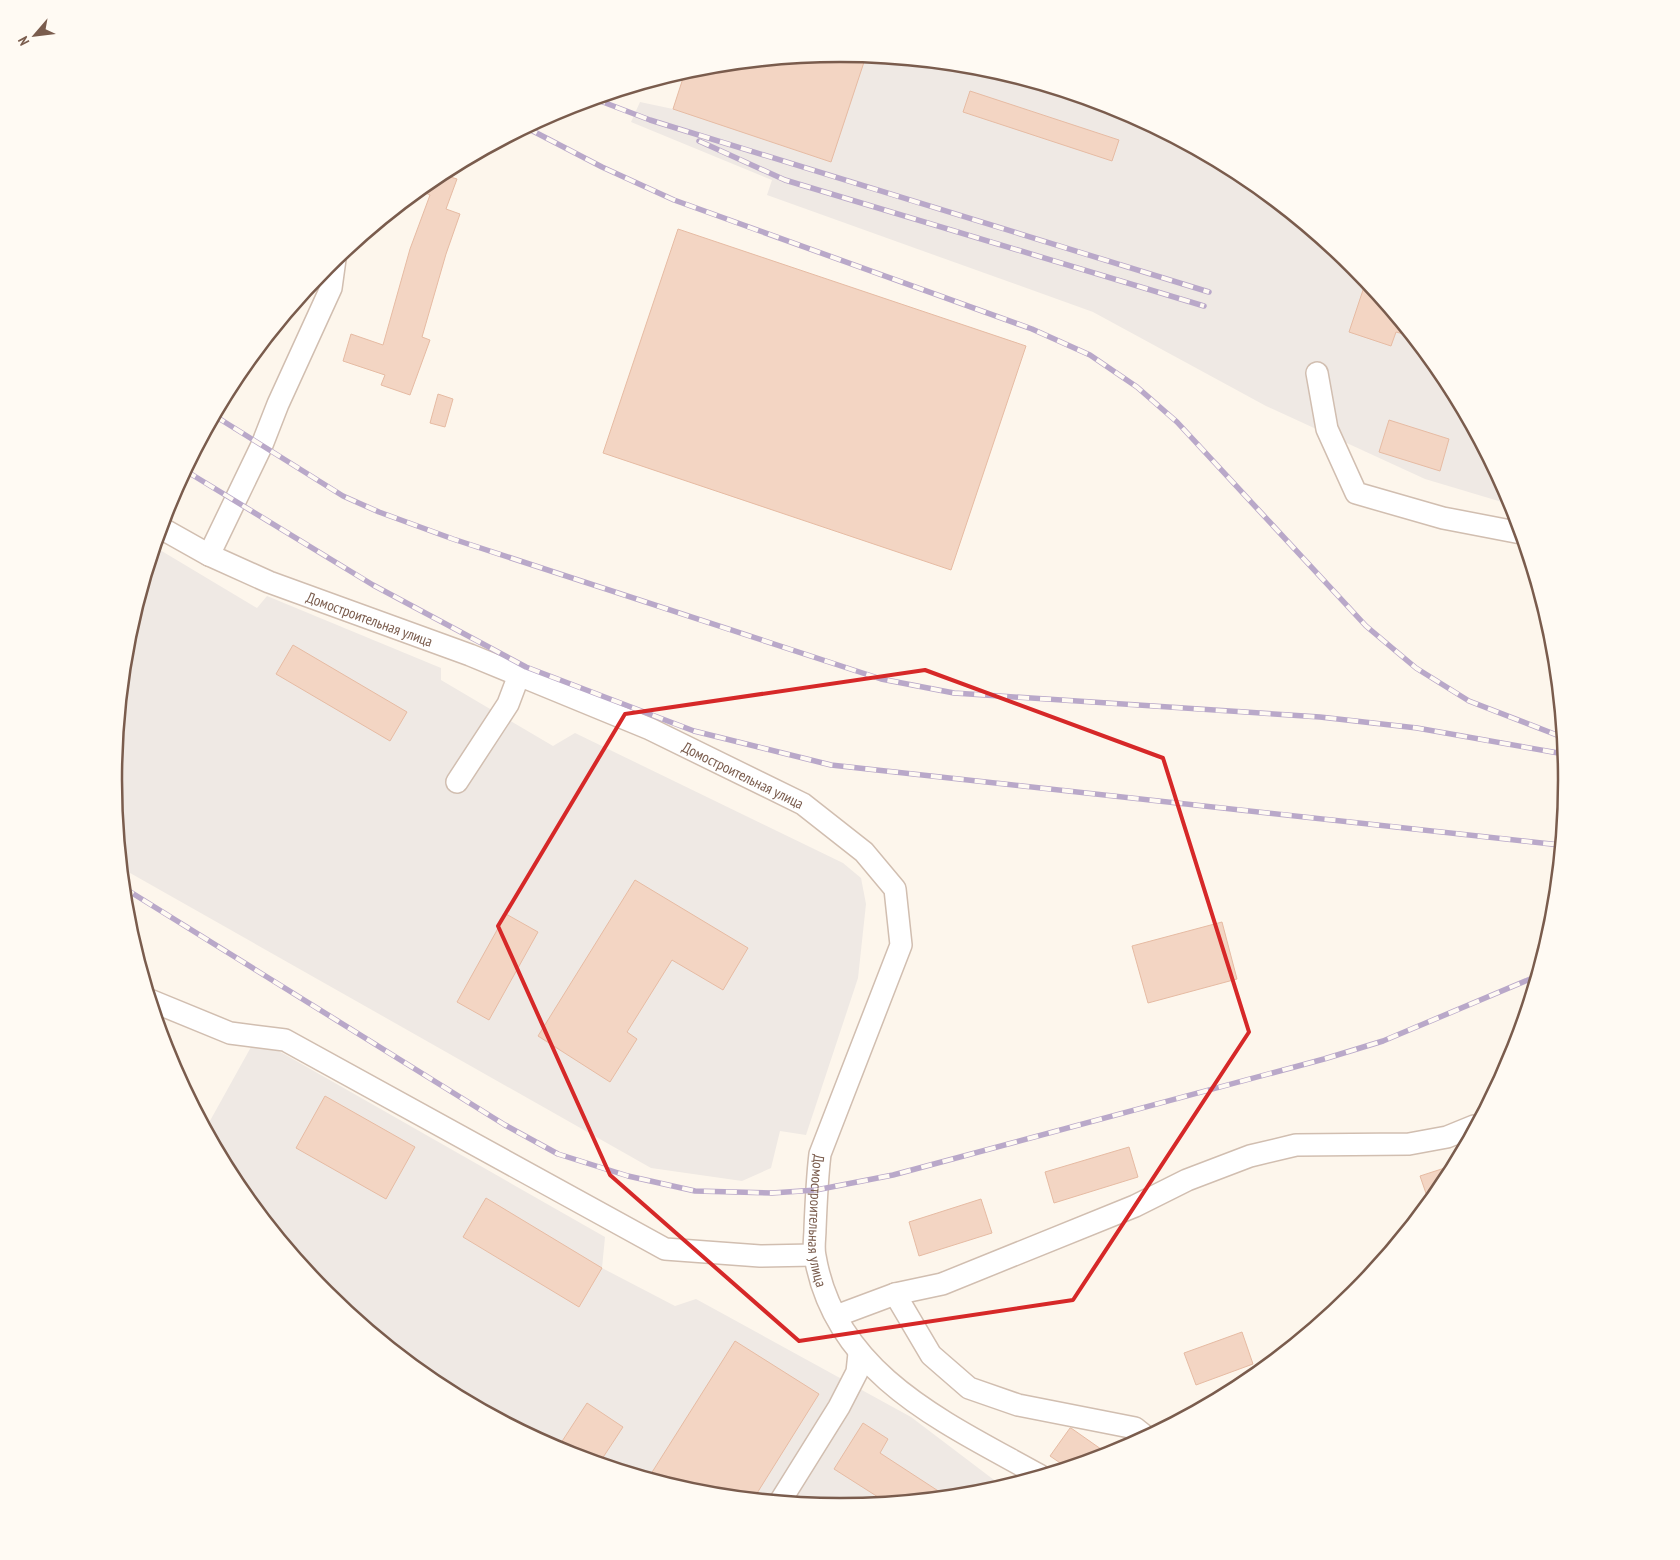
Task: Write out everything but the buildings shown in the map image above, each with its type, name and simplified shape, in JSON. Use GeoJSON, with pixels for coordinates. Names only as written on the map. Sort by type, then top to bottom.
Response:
{"type":"FeatureCollection","features":[{"type":"Feature","properties":{"kind":"street"},"geometry":{"type":"LineString","coordinates":[[209,555],[262,445],[278,404],[331,288],[333,273]]}},
{"type":"Feature","properties":{"kind":"street"},"geometry":{"type":"LineString","coordinates":[[1316,374],[1327,429],[1356,493],[1443,518],[1513,533]]}},
{"type":"Feature","properties":{"kind":"street","name":"Домостроительная улица"},"geometry":{"type":"LineString","coordinates":[[167,532],[209,555],[269,582],[519,675],[650,729],[803,804],[864,852],[895,889],[901,945],[820,1154],[816,1190],[814,1255],[836,1316],[859,1353],[891,1386],[933,1416],[1032,1471]]}},
{"type":"Feature","properties":{"kind":"street"},"geometry":{"type":"LineString","coordinates":[[457,782],[508,704],[519,675]]}},
{"type":"Feature","properties":{"kind":"street"},"geometry":{"type":"LineString","coordinates":[[158,1003],[230,1033],[285,1040],[665,1249],[760,1256],[814,1255]]}},
{"type":"Feature","properties":{"kind":"street"},"geometry":{"type":"LineString","coordinates":[[836,1316],[895,1294],[942,1284],[1135,1206],[1187,1180],[1250,1156],[1296,1145],[1409,1144],[1447,1137],[1466,1129]]}},
{"type":"Feature","properties":{"kind":"street"},"geometry":{"type":"LineString","coordinates":[[895,1294],[931,1354],[969,1388],[1018,1405],[1135,1428],[1140,1432]]}},
{"type":"Feature","properties":{"kind":"street"},"geometry":{"type":"LineString","coordinates":[[784,1495],[839,1407],[857,1372],[859,1353]]}},
{"type":"Feature","properties":{"kind":"highlighted area"},"geometry":{"type":"Polygon","coordinates":[[[925,670],[1163,758],[1249,1032],[1073,1300],[799,1341],[610,1175],[498,926],[625,714],[925,670]]]}},
{"type":"Feature","properties":{"kind":"shaded area"},"geometry":{"type":"Polygon","coordinates":[[[840,62],[887,64],[980,76],[1026,87],[1115,117],[1157,136],[1239,183],[1313,241],[1347,273],[1409,343],[1437,381],[1484,463],[1502,502],[1425,479],[1266,406],[1093,312],[767,195],[772,180],[631,122],[640,102],[673,109],[682,80],[700,76],[793,64],[840,62]]]}},
{"type":"Feature","properties":{"kind":"shaded area"},"geometry":{"type":"Polygon","coordinates":[[[161,550],[257,608],[267,596],[441,668],[441,680],[553,746],[575,733],[843,863],[861,878],[866,904],[858,978],[806,1135],[780,1131],[771,1168],[742,1181],[651,1168],[129,872],[122,780],[124,733],[136,640],[147,594],[161,550]]]}},
{"type":"Feature","properties":{"kind":"shaded area"},"geometry":{"type":"Polygon","coordinates":[[[256,1038],[605,1237],[602,1268],[675,1306],[696,1299],[911,1417],[995,1480],[934,1491],[840,1498],[746,1491],[700,1484],[654,1473],[565,1443],[523,1424],[441,1377],[367,1319],[333,1287],[271,1217],[243,1179],[210,1122],[256,1038]]]}},
{"type":"Feature","properties":{"kind":"railway"},"geometry":{"type":"LineString","coordinates":[[605,103],[650,120],[1209,292]]}},
{"type":"Feature","properties":{"kind":"railway"},"geometry":{"type":"LineString","coordinates":[[533,131],[602,167],[674,200],[1032,329],[1090,355],[1137,387],[1177,422],[1366,626],[1416,668],[1469,701],[1556,735]]}},
{"type":"Feature","properties":{"kind":"railway"},"geometry":{"type":"LineString","coordinates":[[699,141],[785,180],[1204,306]]}},
{"type":"Feature","properties":{"kind":"railway"},"geometry":{"type":"LineString","coordinates":[[220,419],[343,496],[379,512],[453,539],[881,679],[954,693],[1320,717],[1417,728],[1557,753]]}},
{"type":"Feature","properties":{"kind":"railway"},"geometry":{"type":"LineString","coordinates":[[191,474],[373,585],[526,667],[694,731],[831,765],[1554,844]]}},
{"type":"Feature","properties":{"kind":"railway"},"geometry":{"type":"LineString","coordinates":[[132,893],[505,1125],[558,1154],[628,1176],[695,1191],[772,1193],[816,1190],[893,1175],[1324,1059],[1383,1041],[1529,980]]}}]}
